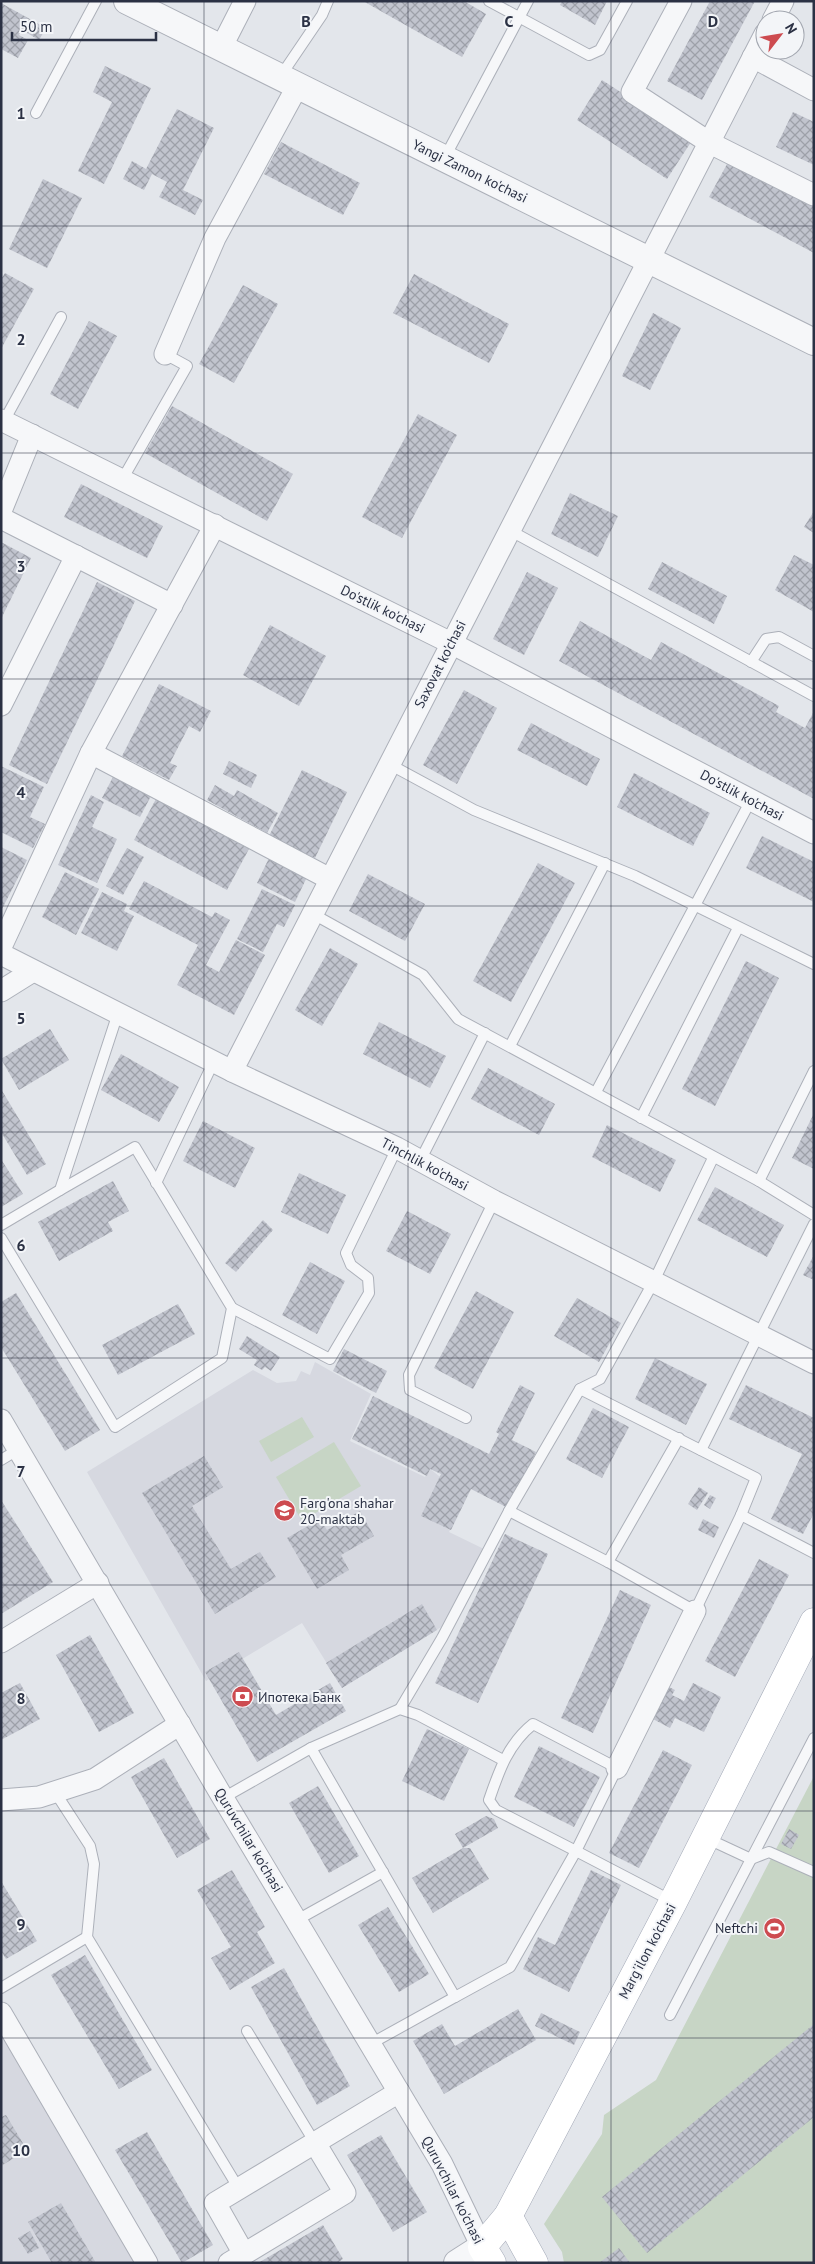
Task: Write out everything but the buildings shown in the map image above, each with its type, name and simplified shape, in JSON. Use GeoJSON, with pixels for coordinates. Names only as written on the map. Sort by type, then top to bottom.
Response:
{"type":"FeatureCollection","features":[{"type":"Feature","properties":{"kind":"main road","name":"Marg'ilon ko'chasi"},"geometry":{"type":"LineString","coordinates":[[487,2255],[673,1902],[814,1622]]}},
{"type":"Feature","properties":{"kind":"main road"},"geometry":{"type":"LineString","coordinates":[[508,2216],[534,2263]]}},
{"type":"Feature","properties":{"kind":"street","name":"Yangi Zamon ko'chasi"},"geometry":{"type":"LineString","coordinates":[[127,1],[814,342]]}},
{"type":"Feature","properties":{"kind":"street"},"geometry":{"type":"LineString","coordinates":[[221,48],[245,1]]}},
{"type":"Feature","properties":{"kind":"street"},"geometry":{"type":"LineString","coordinates":[[681,1],[632,92],[710,143],[814,195]]}},
{"type":"Feature","properties":{"kind":"street","name":"Saxovat ko'chasi"},"geometry":{"type":"LineString","coordinates":[[223,1066],[313,914],[648,258],[710,143],[755,53]]}},
{"type":"Feature","properties":{"kind":"street"},"geometry":{"type":"LineString","coordinates":[[753,57],[814,90]]}},
{"type":"Feature","properties":{"kind":"street"},"geometry":{"type":"LineString","coordinates":[[165,354],[215,238],[288,82]]}},
{"type":"Feature","properties":{"kind":"street","name":"Do'stlik ko'chasi"},"geometry":{"type":"LineString","coordinates":[[3,421],[451,643],[814,832]]}},
{"type":"Feature","properties":{"kind":"street"},"geometry":{"type":"LineString","coordinates":[[1,511],[32,435]]}},
{"type":"Feature","properties":{"kind":"street"},"geometry":{"type":"LineString","coordinates":[[1,518],[172,605]]}},
{"type":"Feature","properties":{"kind":"street"},"geometry":{"type":"LineString","coordinates":[[1,948],[91,754],[215,526]]}},
{"type":"Feature","properties":{"kind":"street"},"geometry":{"type":"LineString","coordinates":[[1,705],[76,556]]}},
{"type":"Feature","properties":{"kind":"street"},"geometry":{"type":"LineString","coordinates":[[91,754],[330,880]]}},
{"type":"Feature","properties":{"kind":"street","name":"Tinchlik ko'chasi"},"geometry":{"type":"LineString","coordinates":[[1,954],[223,1066],[398,1148],[494,1201],[814,1363]]}},
{"type":"Feature","properties":{"kind":"street"},"geometry":{"type":"LineString","coordinates":[[1,991],[33,970]]}},
{"type":"Feature","properties":{"kind":"street","name":"Quruvchilar ko'chasi"},"geometry":{"type":"LineString","coordinates":[[1,1420],[10,1455],[98,1583],[223,1798],[372,2044],[442,2164],[487,2255]]}},
{"type":"Feature","properties":{"kind":"street"},"geometry":{"type":"LineString","coordinates":[[1,1642],[98,1583]]}},
{"type":"Feature","properties":{"kind":"street"},"geometry":{"type":"LineString","coordinates":[[617,1768],[695,1611]]}},
{"type":"Feature","properties":{"kind":"street"},"geometry":{"type":"LineString","coordinates":[[1,1800],[39,1797],[95,1779],[180,1724]]}},
{"type":"Feature","properties":{"kind":"street"},"geometry":{"type":"LineString","coordinates":[[1,2012],[147,2263]]}},
{"type":"Feature","properties":{"kind":"street"},"geometry":{"type":"LineString","coordinates":[[314,2143],[345,2193],[236,2258],[215,2203],[239,2189],[314,2143],[399,2092]]}},
{"type":"Feature","properties":{"kind":"street","name":"Marg'ilon ko'chasi"},"geometry":{"type":"LineString","coordinates":[[457,2263],[487,2255]]}},
{"type":"Feature","properties":{"kind":"lane"},"geometry":{"type":"LineString","coordinates":[[36,113],[96,1]]}},
{"type":"Feature","properties":{"kind":"lane"},"geometry":{"type":"LineString","coordinates":[[288,82],[328,1]]}},
{"type":"Feature","properties":{"kind":"lane"},"geometry":{"type":"LineString","coordinates":[[489,1],[589,55],[600,50],[627,1]]}},
{"type":"Feature","properties":{"kind":"lane"},"geometry":{"type":"LineString","coordinates":[[444,159],[528,1]]}},
{"type":"Feature","properties":{"kind":"lane"},"geometry":{"type":"LineString","coordinates":[[3,421],[60,317]]}},
{"type":"Feature","properties":{"kind":"lane"},"geometry":{"type":"LineString","coordinates":[[122,480],[187,366],[165,354]]}},
{"type":"Feature","properties":{"kind":"lane"},"geometry":{"type":"LineString","coordinates":[[509,530],[814,696]]}},
{"type":"Feature","properties":{"kind":"lane"},"geometry":{"type":"LineString","coordinates":[[751,662],[766,639],[779,637],[814,656]]}},
{"type":"Feature","properties":{"kind":"lane"},"geometry":{"type":"LineString","coordinates":[[389,764],[474,810],[635,876],[814,964]]}},
{"type":"Feature","properties":{"kind":"lane"},"geometry":{"type":"LineString","coordinates":[[596,1092],[751,800]]}},
{"type":"Feature","properties":{"kind":"lane"},"geometry":{"type":"LineString","coordinates":[[510,1046],[604,863]]}},
{"type":"Feature","properties":{"kind":"lane"},"geometry":{"type":"LineString","coordinates":[[313,914],[423,975],[458,1018],[596,1092],[713,1158],[759,1181],[814,1215]]}},
{"type":"Feature","properties":{"kind":"lane"},"geometry":{"type":"LineString","coordinates":[[641,1118],[738,928]]}},
{"type":"Feature","properties":{"kind":"lane"},"geometry":{"type":"LineString","coordinates":[[60,1190],[118,1013]]}},
{"type":"Feature","properties":{"kind":"lane"},"geometry":{"type":"LineString","coordinates":[[420,1161],[485,1033]]}},
{"type":"Feature","properties":{"kind":"lane"},"geometry":{"type":"LineString","coordinates":[[156,1183],[223,1066]]}},
{"type":"Feature","properties":{"kind":"lane"},"geometry":{"type":"LineString","coordinates":[[759,1181],[814,1071]]}},
{"type":"Feature","properties":{"kind":"lane"},"geometry":{"type":"LineString","coordinates":[[1,1225],[134,1147],[232,1308],[330,1359],[369,1293],[368,1278],[350,1265],[346,1253],[398,1148]]}},
{"type":"Feature","properties":{"kind":"lane"},"geometry":{"type":"LineString","coordinates":[[223,1798],[311,1748],[400,1709],[442,1638],[508,1511],[580,1389],[600,1379],[654,1281],[713,1158]]}},
{"type":"Feature","properties":{"kind":"lane"},"geometry":{"type":"LineString","coordinates":[[466,1418],[410,1390],[409,1375],[494,1201]]}},
{"type":"Feature","properties":{"kind":"lane"},"geometry":{"type":"LineString","coordinates":[[701,1450],[814,1224]]}},
{"type":"Feature","properties":{"kind":"lane"},"geometry":{"type":"LineString","coordinates":[[1,1238],[115,1428],[222,1358],[232,1308]]}},
{"type":"Feature","properties":{"kind":"lane"},"geometry":{"type":"LineString","coordinates":[[508,1511],[608,1562],[695,1611],[756,1478],[580,1389]]}},
{"type":"Feature","properties":{"kind":"lane"},"geometry":{"type":"LineString","coordinates":[[608,1562],[679,1438]]}},
{"type":"Feature","properties":{"kind":"lane"},"geometry":{"type":"LineString","coordinates":[[741,1514],[814,1553]]}},
{"type":"Feature","properties":{"kind":"lane"},"geometry":{"type":"LineString","coordinates":[[400,1709],[418,1715],[503,1760]]}},
{"type":"Feature","properties":{"kind":"lane"},"geometry":{"type":"LineString","coordinates":[[372,2044],[510,1967],[576,1851],[617,1768],[533,1724],[521,1733],[503,1760],[489,1800],[496,1810],[576,1851],[673,1902]]}},
{"type":"Feature","properties":{"kind":"lane"},"geometry":{"type":"LineString","coordinates":[[670,2015],[814,1738]]}},
{"type":"Feature","properties":{"kind":"lane"},"geometry":{"type":"LineString","coordinates":[[311,1748],[455,1997]]}},
{"type":"Feature","properties":{"kind":"lane"},"geometry":{"type":"LineString","coordinates":[[55,1792],[90,1846],[94,1864],[87,1937],[239,2189]]}},
{"type":"Feature","properties":{"kind":"lane"},"geometry":{"type":"LineString","coordinates":[[705,1838],[751,1859],[769,1852],[814,1872]]}},
{"type":"Feature","properties":{"kind":"lane"},"geometry":{"type":"LineString","coordinates":[[297,1920],[383,1872]]}},
{"type":"Feature","properties":{"kind":"lane"},"geometry":{"type":"LineString","coordinates":[[1,1988],[87,1937]]}},
{"type":"Feature","properties":{"kind":"lane"},"geometry":{"type":"LineString","coordinates":[[247,2031],[314,2143]]}},
{"type":"Feature","properties":{"kind":"shaded area","name":"Farg'ona shahar 20-maktab"},"geometry":{"type":"Polygon","coordinates":[[[315,1362],[371,1394],[350,1441],[425,1477],[430,1469],[439,1476],[469,1491],[449,1532],[484,1549],[443,1626],[342,1688],[302,1623],[206,1681],[87,1472],[253,1370],[277,1383],[296,1381],[301,1371],[310,1375],[315,1362]]]}},
{"type":"Feature","properties":{"kind":"shaded area"},"geometry":{"type":"Polygon","coordinates":[[[1,2035],[137,2263],[1,2263],[1,2035]]]}},
{"type":"Feature","properties":{"kind":"green space"},"geometry":{"type":"Polygon","coordinates":[[[302,1417],[314,1437],[271,1462],[259,1441],[302,1417]]]}},
{"type":"Feature","properties":{"kind":"green space"},"geometry":{"type":"Polygon","coordinates":[[[334,1442],[361,1486],[302,1521],[276,1477],[334,1442]]]}},
{"type":"Feature","properties":{"kind":"green space","name":"Neftchi"},"geometry":{"type":"Polygon","coordinates":[[[814,1776],[814,2263],[564,2263],[562,2252],[544,2224],[602,2134],[604,2115],[656,2080],[814,1776]]]}},
{"type":"Feature","properties":{"kind":"place","name":"Farg'ona shahar 20-maktab"},"geometry":{"type":"Point","coordinates":[284,1511]}},
{"type":"Feature","properties":{"kind":"place","name":"Ипотека Банк"},"geometry":{"type":"Point","coordinates":[242,1697]}},
{"type":"Feature","properties":{"kind":"place","name":"Neftchi"},"geometry":{"type":"Point","coordinates":[774,1928]}}]}
